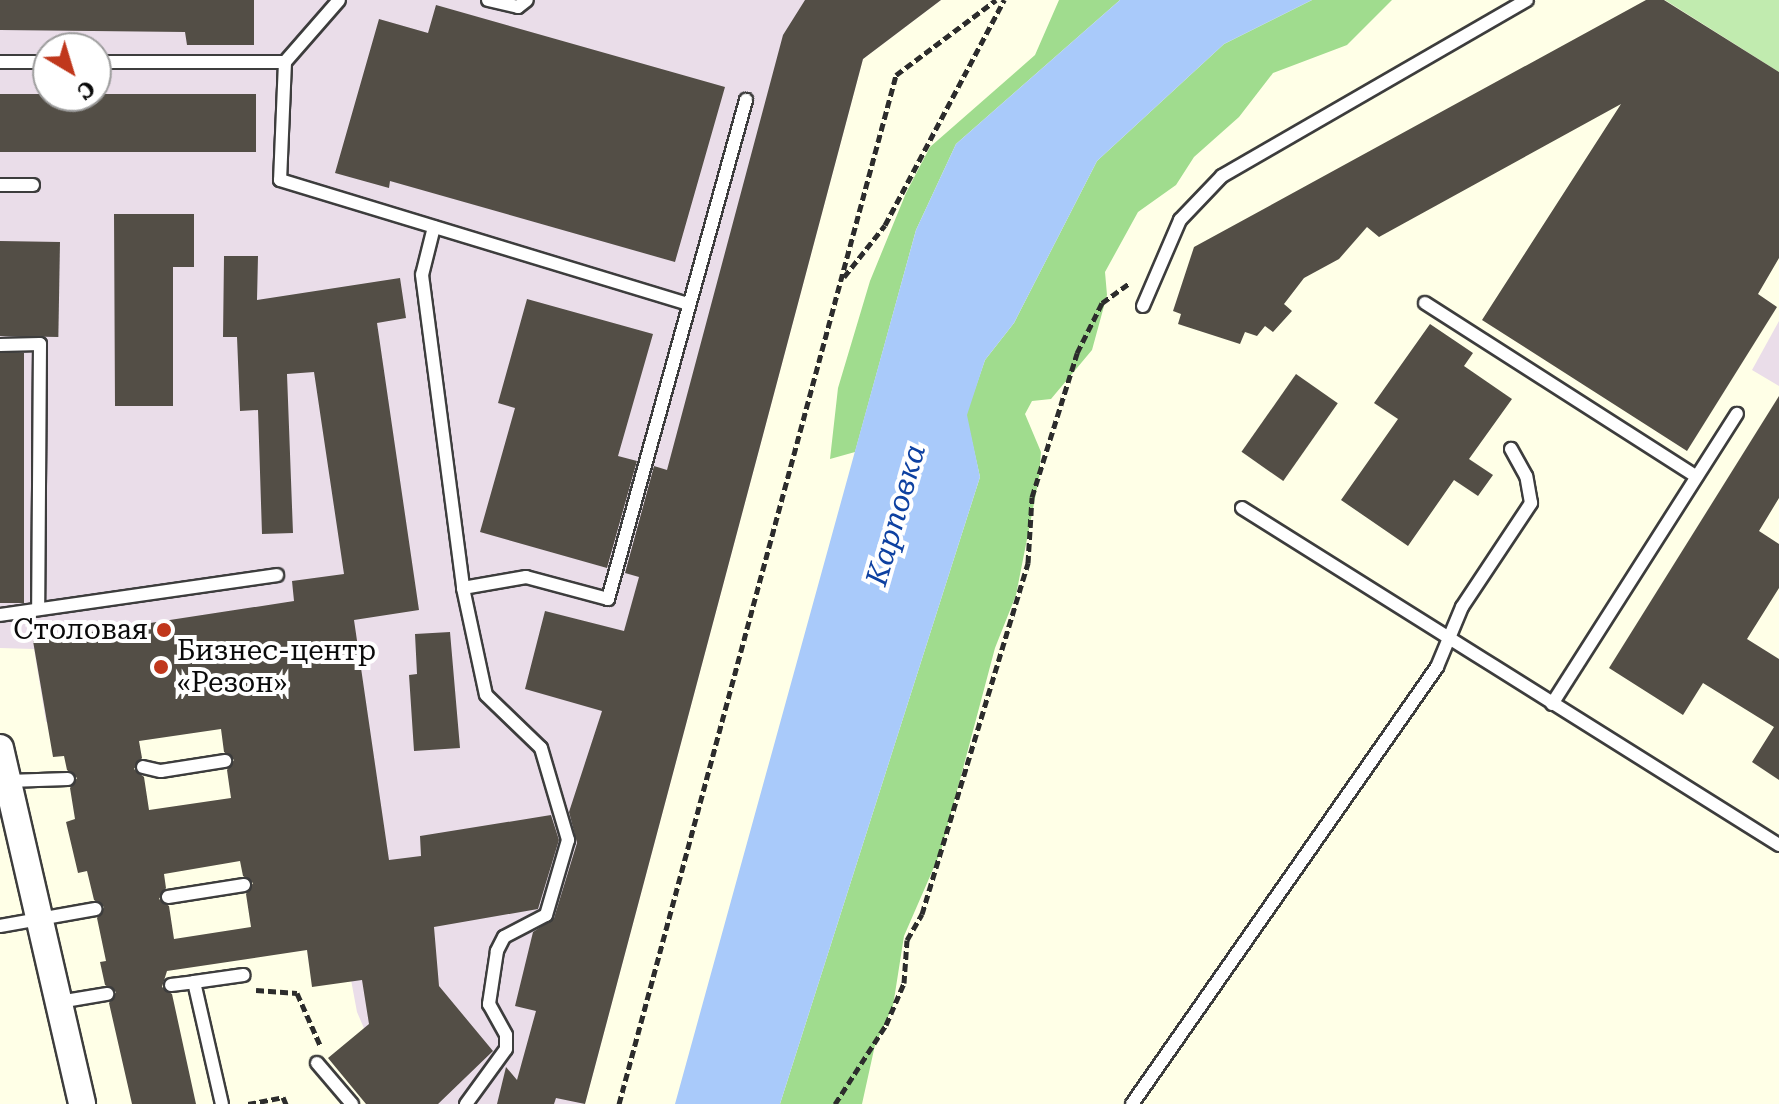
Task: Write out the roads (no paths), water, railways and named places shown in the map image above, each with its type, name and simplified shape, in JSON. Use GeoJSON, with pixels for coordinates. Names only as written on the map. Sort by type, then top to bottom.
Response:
{"type":"FeatureCollection","features":[{"type":"Feature","properties":{"kind":"street"},"geometry":{"type":"LineString","coordinates":[[0,748],[7,798],[40,918],[82,1104]]}},
{"type":"Feature","properties":{"kind":"lane"},"geometry":{"type":"LineString","coordinates":[[488,0],[518,7],[527,0]]}},
{"type":"Feature","properties":{"kind":"lane"},"geometry":{"type":"LineString","coordinates":[[1143,306],[1157,264],[1180,220],[1222,176],[1527,0]]}},
{"type":"Feature","properties":{"kind":"lane"},"geometry":{"type":"LineString","coordinates":[[334,1],[285,62],[280,180],[689,304]]}},
{"type":"Feature","properties":{"kind":"lane"},"geometry":{"type":"LineString","coordinates":[[0,62],[32,62]]}},
{"type":"Feature","properties":{"kind":"lane"},"geometry":{"type":"LineString","coordinates":[[112,62],[285,62]]}},
{"type":"Feature","properties":{"kind":"lane"},"geometry":{"type":"LineString","coordinates":[[463,588],[526,577],[608,599],[746,100]]}},
{"type":"Feature","properties":{"kind":"lane"},"geometry":{"type":"LineString","coordinates":[[0,185],[33,185]]}},
{"type":"Feature","properties":{"kind":"lane"},"geometry":{"type":"LineString","coordinates":[[434,227],[422,275],[463,588],[486,695],[541,748],[568,840],[546,915],[504,937],[497,951],[489,1004],[506,1035],[506,1049],[466,1104]]}},
{"type":"Feature","properties":{"kind":"lane"},"geometry":{"type":"LineString","coordinates":[[1425,303],[1696,476]]}},
{"type":"Feature","properties":{"kind":"lane"},"geometry":{"type":"LineString","coordinates":[[0,345],[40,344],[38,609]]}},
{"type":"Feature","properties":{"kind":"lane"},"geometry":{"type":"LineString","coordinates":[[1552,704],[1737,414]]}},
{"type":"Feature","properties":{"kind":"lane"},"geometry":{"type":"LineString","coordinates":[[1132,1104],[1437,667],[1448,639],[1531,503],[1526,476],[1511,449]]}},
{"type":"Feature","properties":{"kind":"lane"},"geometry":{"type":"LineString","coordinates":[[1242,508],[1779,845]]}},
{"type":"Feature","properties":{"kind":"lane"},"geometry":{"type":"LineString","coordinates":[[0,615],[277,575]]}},
{"type":"Feature","properties":{"kind":"lane"},"geometry":{"type":"LineString","coordinates":[[143,767],[161,771],[225,761]]}},
{"type":"Feature","properties":{"kind":"lane"},"geometry":{"type":"LineString","coordinates":[[7,798],[68,779]]}},
{"type":"Feature","properties":{"kind":"lane"},"geometry":{"type":"LineString","coordinates":[[168,897],[244,885]]}},
{"type":"Feature","properties":{"kind":"lane"},"geometry":{"type":"LineString","coordinates":[[0,926],[95,909]]}},
{"type":"Feature","properties":{"kind":"lane"},"geometry":{"type":"LineString","coordinates":[[171,985],[244,975]]}},
{"type":"Feature","properties":{"kind":"lane"},"geometry":{"type":"LineString","coordinates":[[194,982],[222,1104]]}},
{"type":"Feature","properties":{"kind":"lane"},"geometry":{"type":"LineString","coordinates":[[59,1002],[107,994]]}},
{"type":"Feature","properties":{"kind":"lane"},"geometry":{"type":"LineString","coordinates":[[317,1063],[352,1104]]}},
{"type":"Feature","properties":{"kind":"water","name":"Карповка"},"geometry":{"type":"Polygon","coordinates":[[[1120,0],[1312,0],[1224,44],[1097,161],[1014,323],[985,360],[967,415],[980,477],[780,1104],[675,1104],[916,230],[956,144],[1120,0]]]}},
{"type":"Feature","properties":{"kind":"place","name":"Столовая"},"geometry":{"type":"Point","coordinates":[164,630]}},
{"type":"Feature","properties":{"kind":"place","name":"Бизнес-центр «Резон»"},"geometry":{"type":"Point","coordinates":[161,667]}}]}
